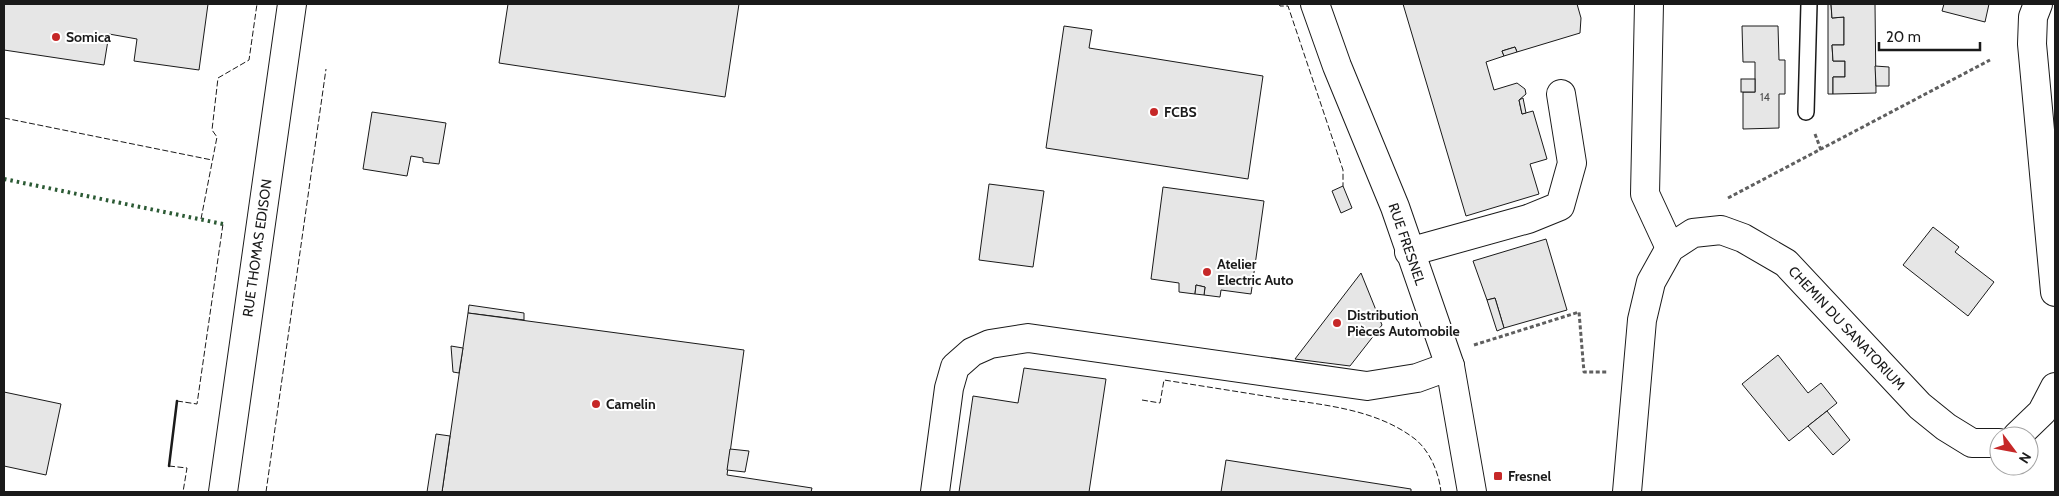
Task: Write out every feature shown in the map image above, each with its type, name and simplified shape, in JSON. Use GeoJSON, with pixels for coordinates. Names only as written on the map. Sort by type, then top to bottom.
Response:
{"type":"FeatureCollection","features":[{"type":"Feature","properties":{"kind":"street","name":"RUE THOMAS EDISON"},"geometry":{"type":"LineString","coordinates":[[223,492],[292,4]]}},
{"type":"Feature","properties":{"kind":"street","name":"RUE FRESNEL"},"geometry":{"type":"LineString","coordinates":[[1315,4],[1337,66],[1394,206],[1448,360],[1472,492]]}},
{"type":"Feature","properties":{"kind":"street"},"geometry":{"type":"LineString","coordinates":[[1649,4],[1645,194],[1670,248]]}},
{"type":"Feature","properties":{"kind":"street"},"geometry":{"type":"LineString","coordinates":[[2038,4],[2033,17],[2032,44],[2055,292]]}},
{"type":"Feature","properties":{"kind":"street"},"geometry":{"type":"LineString","coordinates":[[1409,252],[1528,219],[1560,206],[1572,163],[1561,94]]}},
{"type":"Feature","properties":{"kind":"street","name":"CHEMIN DU SANATORIUM"},"geometry":{"type":"LineString","coordinates":[[1628,492],[1642,320],[1651,282],[1670,248],[1694,233],[1721,230],[1743,238],[1786,263],[1920,406],[1946,427],[1972,443],[1989,443]]}},
{"type":"Feature","properties":{"kind":"street"},"geometry":{"type":"LineString","coordinates":[[935,492],[949,388],[955,367],[972,352],[990,344],[1028,338],[1367,386],[1417,378],[1448,360]]}},
{"type":"Feature","properties":{"kind":"street"},"geometry":{"type":"LineString","coordinates":[[2027,426],[2042,412],[2055,387]]}},
{"type":"Feature","properties":{"kind":"lane"},"geometry":{"type":"LineString","coordinates":[[1806,112],[1809,4]]}},
{"type":"Feature","properties":{"kind":"path"},"geometry":{"type":"LineString","coordinates":[[1725,200],[1990,60]]}},
{"type":"Feature","properties":{"kind":"path"},"geometry":{"type":"LineString","coordinates":[[1448,360],[1579,312],[1584,372],[1610,372]]}},
{"type":"Feature","properties":{"kind":"building","name":"Somica"},"geometry":{"type":"Polygon","coordinates":[[[4,4],[208,4],[199,70],[134,61],[137,39],[109,34],[104,65],[4,50],[4,4]]]}},
{"type":"Feature","properties":{"kind":"building"},"geometry":{"type":"Polygon","coordinates":[[[508,4],[739,4],[725,97],[499,63],[508,4]]]}},
{"type":"Feature","properties":{"kind":"building"},"geometry":{"type":"Polygon","coordinates":[[[1403,4],[1577,4],[1581,18],[1580,33],[1517,52],[1515,47],[1502,51],[1504,56],[1486,62],[1494,90],[1517,83],[1525,89],[1526,94],[1519,100],[1522,114],[1533,111],[1547,159],[1530,164],[1539,194],[1466,216],[1403,4]]]}},
{"type":"Feature","properties":{"kind":"building"},"geometry":{"type":"Polygon","coordinates":[[[1828,4],[1831,4],[1832,18],[1844,17],[1844,45],[1832,45],[1833,61],[1845,61],[1845,77],[1833,77],[1833,94],[1828,94],[1828,4]]]}},
{"type":"Feature","properties":{"kind":"building"},"geometry":{"type":"Polygon","coordinates":[[[1831,4],[1875,4],[1876,93],[1833,94],[1833,77],[1845,77],[1845,61],[1833,61],[1832,45],[1844,45],[1844,17],[1832,18],[1831,4]]]}},
{"type":"Feature","properties":{"kind":"building"},"geometry":{"type":"Polygon","coordinates":[[[1944,4],[1989,4],[1985,22],[1942,11],[1944,4]]]}},
{"type":"Feature","properties":{"kind":"building","name":"FCBS"},"geometry":{"type":"Polygon","coordinates":[[[1064,26],[1092,30],[1089,48],[1263,76],[1248,179],[1046,148],[1064,26]]]}},
{"type":"Feature","properties":{"kind":"building"},"geometry":{"type":"Polygon","coordinates":[[[1742,26],[1778,26],[1779,60],[1785,60],[1785,94],[1779,94],[1779,128],[1743,129],[1743,92],[1755,92],[1755,62],[1743,62],[1742,26]]]}},
{"type":"Feature","properties":{"kind":"building"},"geometry":{"type":"Polygon","coordinates":[[[1515,47],[1517,52],[1504,56],[1502,51],[1515,47]]]}},
{"type":"Feature","properties":{"kind":"building"},"geometry":{"type":"Polygon","coordinates":[[[1875,66],[1889,67],[1889,86],[1876,86],[1875,66]]]}},
{"type":"Feature","properties":{"kind":"building"},"geometry":{"type":"Polygon","coordinates":[[[1741,79],[1755,79],[1755,92],[1741,92],[1741,79]]]}},
{"type":"Feature","properties":{"kind":"building"},"geometry":{"type":"Polygon","coordinates":[[[1523,98],[1526,113],[1522,114],[1519,100],[1523,98]]]}},
{"type":"Feature","properties":{"kind":"building"},"geometry":{"type":"Polygon","coordinates":[[[372,112],[446,123],[439,164],[423,162],[423,158],[411,156],[407,176],[363,169],[372,112]]]}},
{"type":"Feature","properties":{"kind":"building"},"geometry":{"type":"Polygon","coordinates":[[[989,184],[1044,191],[1033,267],[979,260],[989,184]]]}},
{"type":"Feature","properties":{"kind":"building"},"geometry":{"type":"Polygon","coordinates":[[[1343,186],[1352,208],[1341,213],[1332,191],[1343,186]]]}},
{"type":"Feature","properties":{"kind":"building"},"geometry":{"type":"Polygon","coordinates":[[[1163,187],[1264,201],[1251,294],[1221,290],[1220,297],[1204,295],[1205,287],[1196,285],[1195,294],[1179,292],[1179,283],[1151,279],[1163,187]]]}},
{"type":"Feature","properties":{"kind":"building"},"geometry":{"type":"Polygon","coordinates":[[[1933,227],[1959,247],[1955,252],[1994,282],[1968,316],[1903,265],[1933,227]]]}},
{"type":"Feature","properties":{"kind":"building"},"geometry":{"type":"Polygon","coordinates":[[[1546,239],[1567,310],[1504,328],[1495,298],[1487,300],[1473,261],[1546,239]]]}},
{"type":"Feature","properties":{"kind":"building"},"geometry":{"type":"Polygon","coordinates":[[[1361,273],[1382,325],[1350,366],[1295,359],[1361,273]]]}},
{"type":"Feature","properties":{"kind":"building"},"geometry":{"type":"Polygon","coordinates":[[[1196,285],[1205,287],[1204,295],[1195,294],[1196,285]]]}},
{"type":"Feature","properties":{"kind":"building"},"geometry":{"type":"Polygon","coordinates":[[[1495,298],[1504,328],[1497,331],[1487,300],[1495,298]]]}},
{"type":"Feature","properties":{"kind":"building"},"geometry":{"type":"Polygon","coordinates":[[[469,305],[524,313],[524,320],[468,313],[469,305]]]}},
{"type":"Feature","properties":{"kind":"building","name":"Camelin"},"geometry":{"type":"Polygon","coordinates":[[[468,313],[744,350],[727,475],[812,488],[811,492],[442,492],[468,313]]]}},
{"type":"Feature","properties":{"kind":"building"},"geometry":{"type":"Polygon","coordinates":[[[451,346],[463,348],[459,373],[453,372],[451,346]]]}},
{"type":"Feature","properties":{"kind":"building"},"geometry":{"type":"Polygon","coordinates":[[[1778,355],[1808,393],[1821,383],[1837,403],[1789,441],[1742,384],[1778,355]]]}},
{"type":"Feature","properties":{"kind":"building"},"geometry":{"type":"Polygon","coordinates":[[[1024,368],[1106,379],[1089,492],[959,492],[973,396],[1018,403],[1024,368]]]}},
{"type":"Feature","properties":{"kind":"building"},"geometry":{"type":"Polygon","coordinates":[[[4,392],[61,404],[46,475],[4,466],[4,392]]]}},
{"type":"Feature","properties":{"kind":"building"},"geometry":{"type":"Polygon","coordinates":[[[1827,411],[1850,440],[1833,455],[1808,426],[1827,411]]]}},
{"type":"Feature","properties":{"kind":"building"},"geometry":{"type":"Polygon","coordinates":[[[436,434],[450,436],[442,492],[427,492],[436,434]]]}},
{"type":"Feature","properties":{"kind":"building"},"geometry":{"type":"Polygon","coordinates":[[[730,449],[749,451],[745,472],[727,470],[730,449]]]}},
{"type":"Feature","properties":{"kind":"building"},"geometry":{"type":"Polygon","coordinates":[[[1226,460],[1411,489],[1411,492],[1221,492],[1226,460]]]}},
{"type":"Feature","properties":{"kind":"hedge"},"geometry":{"type":"LineString","coordinates":[[4,179],[223,224]]}},
{"type":"Feature","properties":{"kind":"fence"},"geometry":{"type":"LineString","coordinates":[[201,219],[217,137],[212,130],[218,78],[249,60],[257,4]]}},
{"type":"Feature","properties":{"kind":"fence"},"geometry":{"type":"LineString","coordinates":[[1279,4],[1280,6],[1288,6],[1343,170],[1343,186]]}},
{"type":"Feature","properties":{"kind":"fence"},"geometry":{"type":"LineString","coordinates":[[266,492],[326,69]]}},
{"type":"Feature","properties":{"kind":"fence"},"geometry":{"type":"LineString","coordinates":[[4,118],[212,160]]}},
{"type":"Feature","properties":{"kind":"fence"},"geometry":{"type":"LineString","coordinates":[[177,401],[197,404],[223,224]]}},
{"type":"Feature","properties":{"kind":"fence"},"geometry":{"type":"LineString","coordinates":[[1142,400],[1160,403],[1164,380],[1331,406],[1367,415],[1400,429],[1420,444],[1433,463],[1441,492]]}},
{"type":"Feature","properties":{"kind":"fence"},"geometry":{"type":"LineString","coordinates":[[169,466],[187,468],[183,492]]}},
{"type":"Feature","properties":{"kind":"wall"},"geometry":{"type":"LineString","coordinates":[[169,466],[177,401]]}},
{"type":"Feature","properties":{"kind":"place","name":"Somica"},"geometry":{"type":"Point","coordinates":[56,37]}},
{"type":"Feature","properties":{"kind":"place","name":"FCBS"},"geometry":{"type":"Point","coordinates":[1154,112]}},
{"type":"Feature","properties":{"kind":"place","name":"Atelier Electric Auto"},"geometry":{"type":"Point","coordinates":[1207,272]}},
{"type":"Feature","properties":{"kind":"place","name":"Distribution Pièces Automobile"},"geometry":{"type":"Point","coordinates":[1337,323]}},
{"type":"Feature","properties":{"kind":"place","name":"Camelin"},"geometry":{"type":"Point","coordinates":[596,404]}},
{"type":"Feature","properties":{"kind":"place","name":"Fresnel"},"geometry":{"type":"Point","coordinates":[1498,476]}}]}
